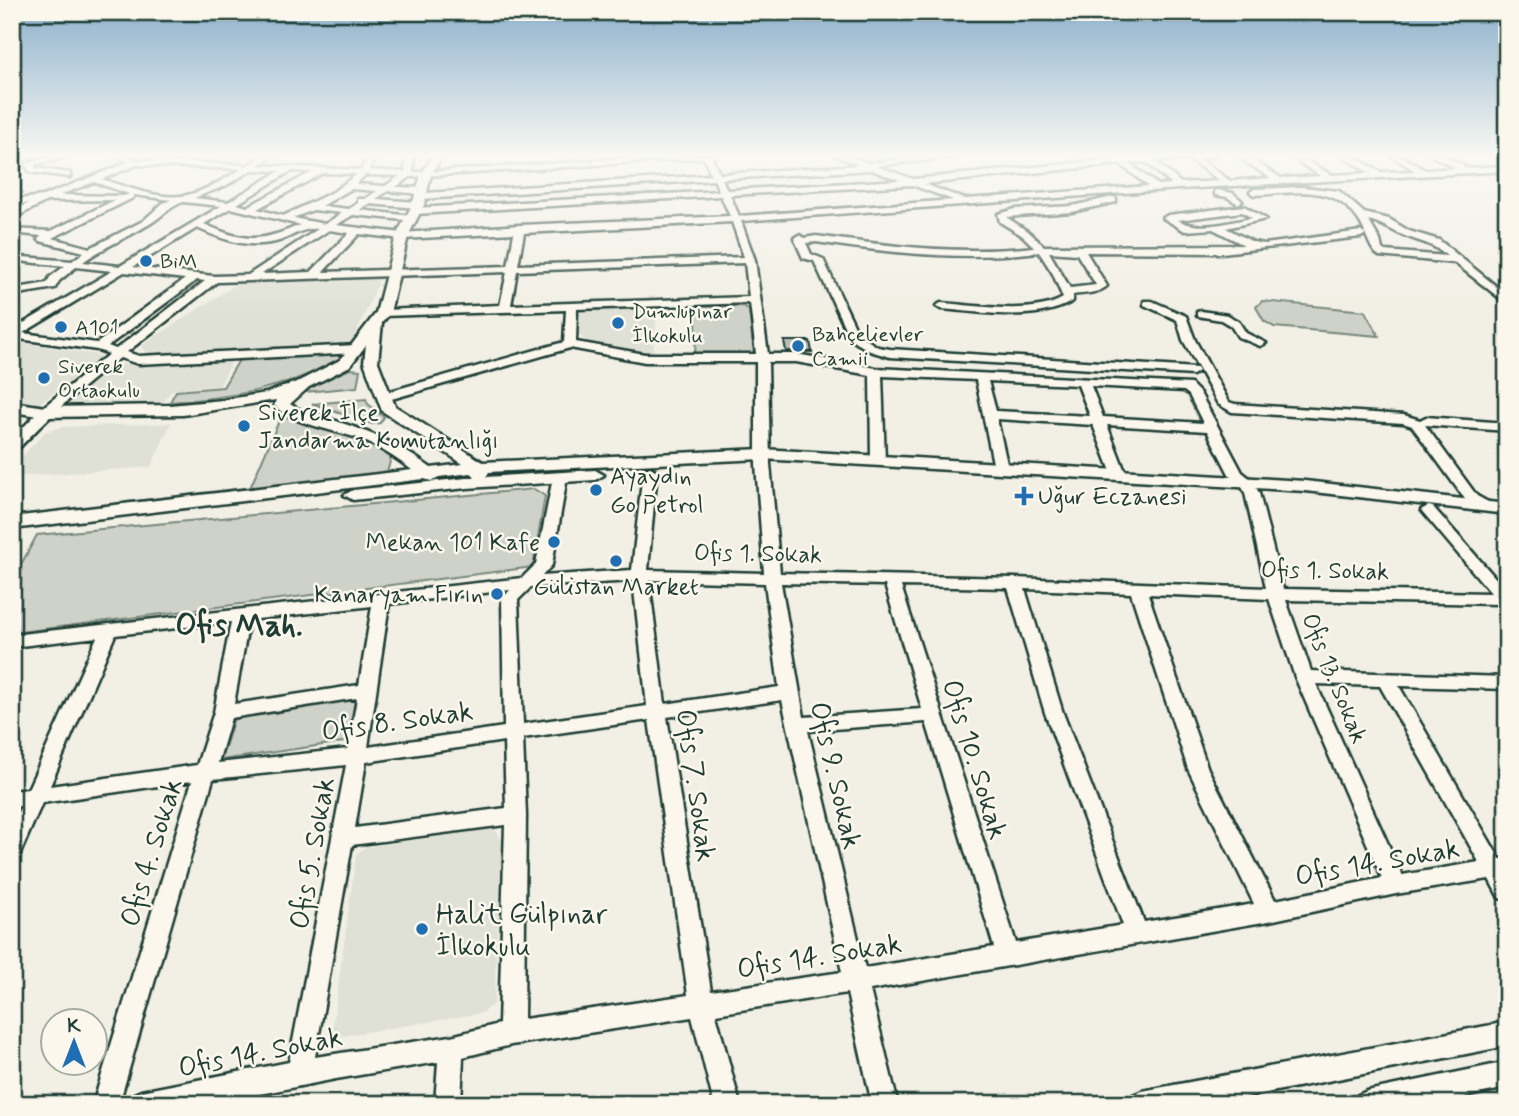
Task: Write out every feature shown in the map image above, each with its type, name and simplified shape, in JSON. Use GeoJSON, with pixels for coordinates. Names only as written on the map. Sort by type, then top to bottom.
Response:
{"type":"FeatureCollection","features":[{"type":"Feature","properties":{"kind":"main road"},"geometry":{"type":"LineString","coordinates":[[416,207],[402,236],[379,318],[371,362],[388,408],[480,467]]}},
{"type":"Feature","properties":{"kind":"main road"},"geometry":{"type":"LineString","coordinates":[[171,410],[269,397],[304,384],[345,363],[379,318]]}},
{"type":"Feature","properties":{"kind":"main road"},"geometry":{"type":"LineString","coordinates":[[345,363],[371,362]]}},
{"type":"Feature","properties":{"kind":"main road"},"geometry":{"type":"LineString","coordinates":[[292,412],[282,405],[285,399],[304,384]]}},
{"type":"Feature","properties":{"kind":"main road"},"geometry":{"type":"LineString","coordinates":[[12,407],[46,412],[292,412],[368,436],[400,453],[426,473],[444,481],[467,482],[477,478],[480,467]]}},
{"type":"Feature","properties":{"kind":"main road"},"geometry":{"type":"LineString","coordinates":[[368,436],[405,420]]}},
{"type":"Feature","properties":{"kind":"main road"},"geometry":{"type":"LineString","coordinates":[[12,533],[467,482],[650,471],[763,459],[1250,488],[1305,485],[1498,508]]}},
{"type":"Feature","properties":{"kind":"main road"},"geometry":{"type":"LineString","coordinates":[[12,523],[480,467],[763,459],[878,461],[1119,474],[1507,519]]}},
{"type":"Feature","properties":{"kind":"street"},"geometry":{"type":"LineString","coordinates":[[13,232],[23,224],[14,216],[29,207]]}},
{"type":"Feature","properties":{"kind":"street"},"geometry":{"type":"LineString","coordinates":[[92,251],[43,239],[106,207]]}},
{"type":"Feature","properties":{"kind":"street"},"geometry":{"type":"LineString","coordinates":[[51,286],[54,279],[92,251],[146,223],[164,207]]}},
{"type":"Feature","properties":{"kind":"street"},"geometry":{"type":"LineString","coordinates":[[12,335],[227,207]]}},
{"type":"Feature","properties":{"kind":"street"},"geometry":{"type":"LineString","coordinates":[[240,207],[309,225],[402,236],[736,219],[898,207]]}},
{"type":"Feature","properties":{"kind":"street"},"geometry":{"type":"LineString","coordinates":[[250,209],[254,207]]}},
{"type":"Feature","properties":{"kind":"street"},"geometry":{"type":"LineString","coordinates":[[285,218],[311,207]]}},
{"type":"Feature","properties":{"kind":"street"},"geometry":{"type":"LineString","coordinates":[[312,207],[353,211],[389,207]]}},
{"type":"Feature","properties":{"kind":"street"},"geometry":{"type":"LineString","coordinates":[[250,278],[358,207]]}},
{"type":"Feature","properties":{"kind":"street","name":"Ofis 9. Sokak"},"geometry":{"type":"LineString","coordinates":[[730,207],[750,260],[755,300],[762,358],[763,459],[772,577],[789,692],[885,1104]]}},
{"type":"Feature","properties":{"kind":"street"},"geometry":{"type":"LineString","coordinates":[[941,306],[1044,309],[1063,305],[1069,299],[1043,249],[1027,233],[1003,220],[1001,216],[1016,212],[1080,207]]}},
{"type":"Feature","properties":{"kind":"street"},"geometry":{"type":"LineString","coordinates":[[1217,207],[1196,214],[1168,218],[1188,229],[1221,227],[1261,219],[1247,207]]}},
{"type":"Feature","properties":{"kind":"street"},"geometry":{"type":"LineString","coordinates":[[1353,207],[1360,215],[1377,250],[1384,254],[1460,260]]}},
{"type":"Feature","properties":{"kind":"street"},"geometry":{"type":"LineString","coordinates":[[1360,215],[1386,221],[1436,242],[1507,301]]}},
{"type":"Feature","properties":{"kind":"street"},"geometry":{"type":"LineString","coordinates":[[198,225],[232,241],[257,244],[309,225]]}},
{"type":"Feature","properties":{"kind":"street"},"geometry":{"type":"LineString","coordinates":[[1221,227],[1250,247]]}},
{"type":"Feature","properties":{"kind":"street"},"geometry":{"type":"LineString","coordinates":[[505,309],[515,267],[520,228]]}},
{"type":"Feature","properties":{"kind":"street"},"geometry":{"type":"LineString","coordinates":[[1202,371],[890,353],[874,349],[854,337],[818,258],[807,256],[799,239],[935,254],[1021,253],[1043,249],[1265,247],[1400,229]]}},
{"type":"Feature","properties":{"kind":"street"},"geometry":{"type":"LineString","coordinates":[[314,275],[357,230]]}},
{"type":"Feature","properties":{"kind":"street"},"geometry":{"type":"LineString","coordinates":[[13,232],[51,234]]}},
{"type":"Feature","properties":{"kind":"street"},"geometry":{"type":"LineString","coordinates":[[287,234],[307,241]]}},
{"type":"Feature","properties":{"kind":"street"},"geometry":{"type":"LineString","coordinates":[[1066,292],[1102,286],[1081,250]]}},
{"type":"Feature","properties":{"kind":"street"},"geometry":{"type":"LineString","coordinates":[[27,259],[124,267],[214,279],[750,260]]}},
{"type":"Feature","properties":{"kind":"street"},"geometry":{"type":"LineString","coordinates":[[99,347],[195,277]]}},
{"type":"Feature","properties":{"kind":"street"},"geometry":{"type":"LineString","coordinates":[[12,447],[46,412],[118,352],[214,279]]}},
{"type":"Feature","properties":{"kind":"street"},"geometry":{"type":"LineString","coordinates":[[12,292],[51,286],[81,294]]}},
{"type":"Feature","properties":{"kind":"street"},"geometry":{"type":"LineString","coordinates":[[379,318],[505,309],[755,300]]}},
{"type":"Feature","properties":{"kind":"street"},"geometry":{"type":"LineString","coordinates":[[1148,303],[1157,309],[1177,315],[1224,317],[1235,324],[1242,335],[1260,343]]}},
{"type":"Feature","properties":{"kind":"street"},"geometry":{"type":"LineString","coordinates":[[570,344],[572,306]]}},
{"type":"Feature","properties":{"kind":"street"},"geometry":{"type":"LineString","coordinates":[[1177,315],[1202,371],[1224,404],[1232,408],[1507,427]]}},
{"type":"Feature","properties":{"kind":"street"},"geometry":{"type":"LineString","coordinates":[[12,335],[99,347],[138,360],[357,349]]}},
{"type":"Feature","properties":{"kind":"street"},"geometry":{"type":"LineString","coordinates":[[384,397],[570,344],[645,358],[796,358],[876,372],[1187,387],[1194,393],[1236,474],[1250,488]]}},
{"type":"Feature","properties":{"kind":"street"},"geometry":{"type":"LineString","coordinates":[[876,372],[878,461]]}},
{"type":"Feature","properties":{"kind":"street"},"geometry":{"type":"LineString","coordinates":[[982,376],[1001,468]]}},
{"type":"Feature","properties":{"kind":"street"},"geometry":{"type":"LineString","coordinates":[[1083,382],[1119,474]]}},
{"type":"Feature","properties":{"kind":"street"},"geometry":{"type":"LineString","coordinates":[[990,415],[1211,427]]}},
{"type":"Feature","properties":{"kind":"street"},"geometry":{"type":"LineString","coordinates":[[1416,421],[1472,499],[1498,508]]}},
{"type":"Feature","properties":{"kind":"street","name":"Ofis 7. Sokak"},"geometry":{"type":"LineString","coordinates":[[650,471],[640,575],[657,712],[701,1003],[727,1104]]}},
{"type":"Feature","properties":{"kind":"street"},"geometry":{"type":"LineString","coordinates":[[511,1033],[516,815],[510,599],[544,565],[560,477]]}},
{"type":"Feature","properties":{"kind":"street","name":"Ofis 13. Sokak"},"geometry":{"type":"LineString","coordinates":[[1250,488],[1276,594],[1304,677],[1396,886]]}},
{"type":"Feature","properties":{"kind":"street"},"geometry":{"type":"LineString","coordinates":[[1428,510],[1506,600]]}},
{"type":"Feature","properties":{"kind":"street","name":"Ofis 1. Sokak"},"geometry":{"type":"LineString","coordinates":[[12,641],[525,583],[640,575],[1015,583],[1506,600]]}},
{"type":"Feature","properties":{"kind":"street","name":"Ofis 10. Sokak"},"geometry":{"type":"LineString","coordinates":[[891,580],[1008,954]]}},
{"type":"Feature","properties":{"kind":"street"},"geometry":{"type":"LineString","coordinates":[[1015,583],[1054,713],[1137,932]]}},
{"type":"Feature","properties":{"kind":"street"},"geometry":{"type":"LineString","coordinates":[[1138,588],[1198,769],[1269,911]]}},
{"type":"Feature","properties":{"kind":"street","name":"Ofis 5. Sokak"},"geometry":{"type":"LineString","coordinates":[[300,1073],[357,756],[381,601]]}},
{"type":"Feature","properties":{"kind":"street","name":"Ofis 4. Sokak"},"geometry":{"type":"LineString","coordinates":[[106,1104],[222,712],[241,615]]}},
{"type":"Feature","properties":{"kind":"street"},"geometry":{"type":"LineString","coordinates":[[12,848],[109,630]]}},
{"type":"Feature","properties":{"kind":"street"},"geometry":{"type":"LineString","coordinates":[[1304,677],[1507,683]]}},
{"type":"Feature","properties":{"kind":"street"},"geometry":{"type":"LineString","coordinates":[[1386,680],[1501,869],[1507,891]]}},
{"type":"Feature","properties":{"kind":"street"},"geometry":{"type":"LineString","coordinates":[[222,712],[367,690]]}},
{"type":"Feature","properties":{"kind":"street","name":"Ofis 8. Sokak"},"geometry":{"type":"LineString","coordinates":[[12,799],[205,772],[357,756],[789,692]]}},
{"type":"Feature","properties":{"kind":"street"},"geometry":{"type":"LineString","coordinates":[[797,725],[933,715]]}},
{"type":"Feature","properties":{"kind":"street"},"geometry":{"type":"LineString","coordinates":[[342,838],[516,815]]}},
{"type":"Feature","properties":{"kind":"street","name":"Ofis 14. Sokak"},"geometry":{"type":"LineString","coordinates":[[141,1104],[300,1073],[451,1048],[511,1033],[856,981],[1501,869]]}},
{"type":"Feature","properties":{"kind":"street"},"geometry":{"type":"LineString","coordinates":[[1142,1104],[1507,1034]]}},
{"type":"Feature","properties":{"kind":"street"},"geometry":{"type":"LineString","coordinates":[[448,1104],[451,1048]]}},
{"type":"Feature","properties":{"kind":"street"},"geometry":{"type":"LineString","coordinates":[[1367,1104],[1507,1075]]}},
{"type":"Feature","properties":{"kind":"shaded area"},"geometry":{"type":"Polygon","coordinates":[[[381,277],[350,347],[214,354],[146,353],[141,346],[238,283],[381,277]]]}},
{"type":"Feature","properties":{"kind":"shaded area"},"geometry":{"type":"Polygon","coordinates":[[[1262,301],[1365,311],[1379,336],[1274,327],[1264,321],[1256,307],[1262,301]]]}},
{"type":"Feature","properties":{"kind":"shaded area"},"geometry":{"type":"Polygon","coordinates":[[[743,306],[749,310],[754,355],[695,356],[697,307],[743,306]]]}},
{"type":"Feature","properties":{"kind":"shaded area","name":"Dumlupınar İlkokulu"},"geometry":{"type":"Polygon","coordinates":[[[658,308],[653,353],[612,351],[587,342],[579,335],[579,310],[658,308]]]}},
{"type":"Feature","properties":{"kind":"shaded area","name":"Siverek Ortaokulu"},"geometry":{"type":"Polygon","coordinates":[[[24,343],[104,356],[40,403],[12,399],[12,346],[24,343]]]}},
{"type":"Feature","properties":{"kind":"shaded area"},"geometry":{"type":"Polygon","coordinates":[[[341,354],[339,360],[278,385],[215,398],[170,402],[176,391],[223,387],[239,360],[341,354]]]}},
{"type":"Feature","properties":{"kind":"shaded area"},"geometry":{"type":"Polygon","coordinates":[[[233,359],[220,385],[172,390],[161,405],[63,406],[107,365],[233,359]]]}},
{"type":"Feature","properties":{"kind":"shaded area"},"geometry":{"type":"Polygon","coordinates":[[[350,369],[360,370],[357,387],[295,393],[350,369]]]}},
{"type":"Feature","properties":{"kind":"shaded area"},"geometry":{"type":"Polygon","coordinates":[[[366,399],[368,404],[384,417],[380,423],[372,424],[312,404],[366,399]]]}},
{"type":"Feature","properties":{"kind":"shaded area"},"geometry":{"type":"Polygon","coordinates":[[[282,414],[297,415],[393,449],[387,473],[250,488],[282,414]]]}},
{"type":"Feature","properties":{"kind":"shaded area"},"geometry":{"type":"Polygon","coordinates":[[[171,423],[151,467],[12,477],[12,467],[45,432],[61,427],[171,423]]]}},
{"type":"Feature","properties":{"kind":"shaded area"},"geometry":{"type":"Polygon","coordinates":[[[534,489],[545,496],[533,567],[12,633],[12,581],[37,535],[534,489]]]}},
{"type":"Feature","properties":{"kind":"shaded area"},"geometry":{"type":"Polygon","coordinates":[[[356,696],[350,741],[221,760],[235,715],[356,696]]]}},
{"type":"Feature","properties":{"kind":"shaded area","name":"Halit Gülpınar İlkokulu"},"geometry":{"type":"Polygon","coordinates":[[[495,829],[502,840],[494,1003],[482,1013],[331,1038],[356,855],[365,847],[495,829]]]}},
{"type":"Feature","properties":{"kind":"building","name":"Bahçelievler Camii"},"geometry":{"type":"Polygon","coordinates":[[[784,341],[810,341],[812,352],[786,351],[784,341]]]}},
{"type":"Feature","properties":{"kind":"place","name":"BiM"},"geometry":{"type":"Point","coordinates":[146,261]}},
{"type":"Feature","properties":{"kind":"place","name":"Dumlupınar İlkokulu"},"geometry":{"type":"Point","coordinates":[618,323]}},
{"type":"Feature","properties":{"kind":"place","name":"A101"},"geometry":{"type":"Point","coordinates":[61,327]}},
{"type":"Feature","properties":{"kind":"place","name":"Bahçelievler Camii"},"geometry":{"type":"Point","coordinates":[798,346]}},
{"type":"Feature","properties":{"kind":"place","name":"Siverek Ortaokulu"},"geometry":{"type":"Point","coordinates":[44,378]}},
{"type":"Feature","properties":{"kind":"place","name":"Siverek İlçe Jandarma Komutanlığı"},"geometry":{"type":"Point","coordinates":[244,426]}},
{"type":"Feature","properties":{"kind":"place","name":"Ayaydın Go Petrol"},"geometry":{"type":"Point","coordinates":[596,490]}},
{"type":"Feature","properties":{"kind":"place","name":"Uğur Eczanesi"},"geometry":{"type":"Point","coordinates":[1024,496]}},
{"type":"Feature","properties":{"kind":"place","name":"Mekan 101 Kafe"},"geometry":{"type":"Point","coordinates":[554,542]}},
{"type":"Feature","properties":{"kind":"place","name":"Gülistan Market"},"geometry":{"type":"Point","coordinates":[616,561]}},
{"type":"Feature","properties":{"kind":"place","name":"Kanaryam Fırın"},"geometry":{"type":"Point","coordinates":[497,594]}},
{"type":"Feature","properties":{"kind":"place","name":"Halit Gülpınar İlkokulu"},"geometry":{"type":"Point","coordinates":[422,929]}},
{"type":"Feature","properties":{"kind":"district","name":"Ofis Mah."},"geometry":{"type":"Point","coordinates":[239,624]}}]}
